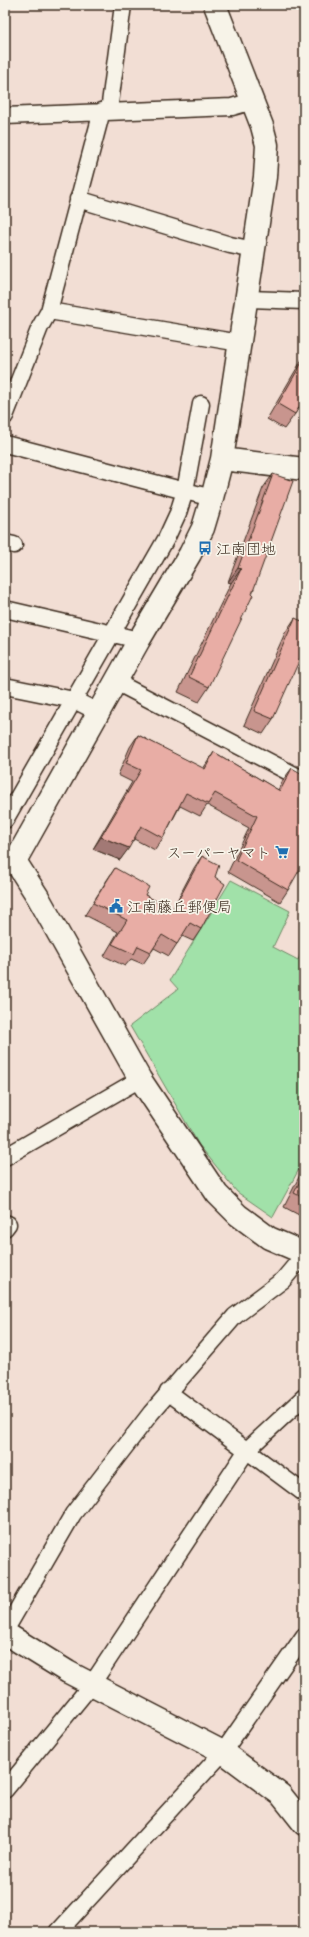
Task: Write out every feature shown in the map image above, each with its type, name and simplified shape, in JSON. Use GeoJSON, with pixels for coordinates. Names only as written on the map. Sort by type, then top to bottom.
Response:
{"type":"FeatureCollection","features":[{"type":"Feature","properties":{"kind":"street"},"geometry":{"type":"LineString","coordinates":[[5,416],[40,327],[49,311],[78,199],[106,111],[123,5]]}},
{"type":"Feature","properties":{"kind":"street"},"geometry":{"type":"LineString","coordinates":[[215,5],[241,105],[267,145],[265,177],[241,247],[247,299],[227,341],[222,459],[197,494],[178,513],[123,636],[84,705],[10,860],[38,897],[140,1079],[217,1194],[238,1215],[269,1238],[304,1254],[283,1280],[235,1316],[168,1392],[73,1514],[5,1632],[92,1684],[223,1752],[281,1795],[304,1824]]}},
{"type":"Feature","properties":{"kind":"street"},"geometry":{"type":"LineString","coordinates":[[5,116],[241,105]]}},
{"type":"Feature","properties":{"kind":"street"},"geometry":{"type":"LineString","coordinates":[[78,199],[241,247]]}},
{"type":"Feature","properties":{"kind":"street"},"geometry":{"type":"LineString","coordinates":[[247,299],[304,301]]}},
{"type":"Feature","properties":{"kind":"street"},"geometry":{"type":"LineString","coordinates":[[49,311],[227,341]]}},
{"type":"Feature","properties":{"kind":"street"},"geometry":{"type":"LineString","coordinates":[[5,820],[84,705],[116,682],[123,636],[190,554],[203,528],[197,494],[201,404]]}},
{"type":"Feature","properties":{"kind":"street"},"geometry":{"type":"LineString","coordinates":[[5,444],[197,494]]}},
{"type":"Feature","properties":{"kind":"street"},"geometry":{"type":"LineString","coordinates":[[222,459],[304,469]]}},
{"type":"Feature","properties":{"kind":"street"},"geometry":{"type":"LineString","coordinates":[[5,609],[123,636]]}},
{"type":"Feature","properties":{"kind":"street"},"geometry":{"type":"LineString","coordinates":[[116,682],[304,780]]}},
{"type":"Feature","properties":{"kind":"street"},"geometry":{"type":"LineString","coordinates":[[5,686],[84,705]]}},
{"type":"Feature","properties":{"kind":"street"},"geometry":{"type":"LineString","coordinates":[[5,1157],[140,1079]]}},
{"type":"Feature","properties":{"kind":"street"},"geometry":{"type":"LineString","coordinates":[[5,1223],[8,1224],[5,1228]]}},
{"type":"Feature","properties":{"kind":"street"},"geometry":{"type":"LineString","coordinates":[[168,1392],[304,1493]]}},
{"type":"Feature","properties":{"kind":"street"},"geometry":{"type":"LineString","coordinates":[[5,1790],[92,1684],[247,1450],[304,1397]]}},
{"type":"Feature","properties":{"kind":"street"},"geometry":{"type":"LineString","coordinates":[[58,1932],[223,1752],[304,1636]]}},
{"type":"Feature","properties":{"kind":"green space"},"geometry":{"type":"Polygon","coordinates":[[[231,880],[290,911],[273,947],[298,960],[304,946],[304,1160],[273,1217],[237,1192],[199,1145],[130,1026],[178,989],[170,980],[231,880]]]}},
{"type":"Feature","properties":{"kind":"building"},"geometry":{"type":"Polygon","coordinates":[[[304,359],[304,399],[295,414],[278,404],[304,359]]]}},
{"type":"Feature","properties":{"kind":"building"},"geometry":{"type":"Polygon","coordinates":[[[273,474],[293,481],[252,594],[253,595],[209,687],[189,677],[241,569],[238,568],[273,474]]]}},
{"type":"Feature","properties":{"kind":"building"},"geometry":{"type":"Polygon","coordinates":[[[295,618],[304,622],[304,650],[273,719],[254,711],[295,618]]]}},
{"type":"Feature","properties":{"kind":"building"},"geometry":{"type":"Polygon","coordinates":[[[138,735],[205,769],[214,752],[280,791],[292,768],[304,775],[304,862],[288,890],[236,860],[257,816],[215,793],[208,804],[186,793],[163,838],[141,826],[129,848],[101,837],[141,770],[126,763],[138,735]]]}},
{"type":"Feature","properties":{"kind":"building"},"geometry":{"type":"Polygon","coordinates":[[[202,856],[219,865],[215,877],[225,884],[201,929],[190,923],[177,944],[162,935],[151,952],[138,946],[134,954],[112,944],[127,920],[93,903],[115,868],[149,887],[145,895],[173,910],[202,856]]]}},
{"type":"Feature","properties":{"kind":"building"},"geometry":{"type":"Polygon","coordinates":[[[304,1173],[304,1198],[294,1193],[304,1173]]]}},
{"type":"Feature","properties":{"kind":"place","name":"江南団地"},"geometry":{"type":"Point","coordinates":[205,548]}},
{"type":"Feature","properties":{"kind":"place","name":"スーパーヤマト"},"geometry":{"type":"Point","coordinates":[282,852]}},
{"type":"Feature","properties":{"kind":"place","name":"江南藤丘郵便局"},"geometry":{"type":"Point","coordinates":[116,906]}}]}
